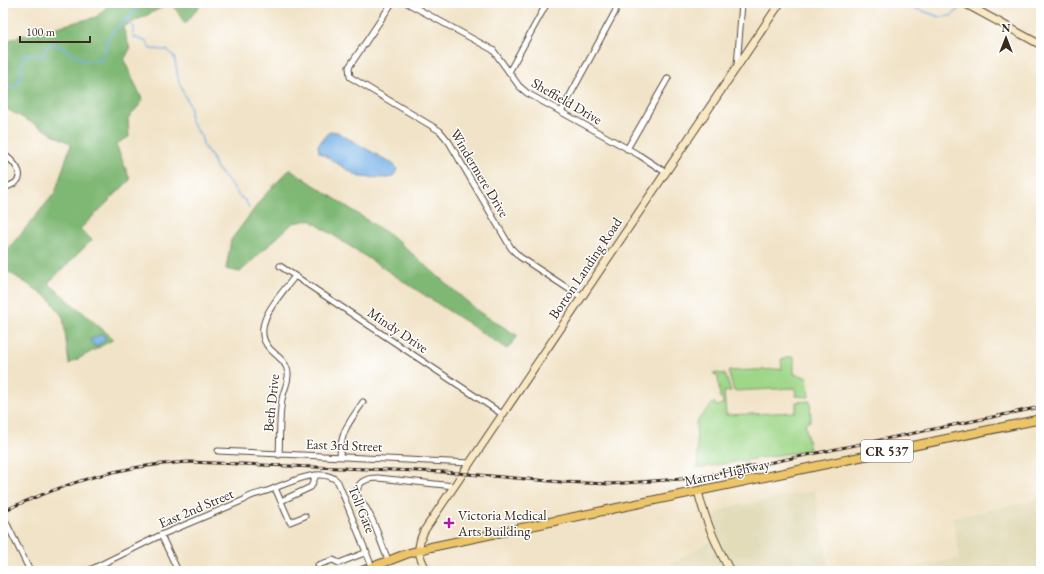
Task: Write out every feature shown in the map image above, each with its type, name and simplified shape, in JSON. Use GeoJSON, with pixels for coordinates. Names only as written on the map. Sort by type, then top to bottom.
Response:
{"type":"FeatureCollection","features":[{"type":"Feature","properties":{"kind":"main road","name":"Marne Highway"},"geometry":{"type":"LineString","coordinates":[[419,550],[1041,419]]}},
{"type":"Feature","properties":{"kind":"main road","name":"CR 537"},"geometry":{"type":"LineString","coordinates":[[362,571],[388,560],[419,550]]}},
{"type":"Feature","properties":{"kind":"street","name":"Windermere Drive"},"geometry":{"type":"LineString","coordinates":[[392,3],[349,67],[348,74],[353,81],[413,113],[440,131],[449,142],[511,248],[520,257],[582,297]]}},
{"type":"Feature","properties":{"kind":"street","name":"Sheffield Drive"},"geometry":{"type":"LineString","coordinates":[[407,3],[490,48],[524,91],[665,172]]}},
{"type":"Feature","properties":{"kind":"street"},"geometry":{"type":"LineString","coordinates":[[509,72],[546,3]]}},
{"type":"Feature","properties":{"kind":"street"},"geometry":{"type":"LineString","coordinates":[[561,112],[615,12],[618,3]]}},
{"type":"Feature","properties":{"kind":"street"},"geometry":{"type":"LineString","coordinates":[[737,66],[742,3]]}},
{"type":"Feature","properties":{"kind":"street","name":"Borton Landing Road"},"geometry":{"type":"LineString","coordinates":[[419,550],[419,542],[424,531],[780,3]]}},
{"type":"Feature","properties":{"kind":"street"},"geometry":{"type":"LineString","coordinates":[[964,3],[1041,45]]}},
{"type":"Feature","properties":{"kind":"street"},"geometry":{"type":"LineString","coordinates":[[627,149],[668,78]]}},
{"type":"Feature","properties":{"kind":"street"},"geometry":{"type":"LineString","coordinates":[[3,154],[17,166],[19,173],[19,179],[15,183],[3,188]]}},
{"type":"Feature","properties":{"kind":"street","name":"Mindy Drive"},"geometry":{"type":"LineString","coordinates":[[280,266],[502,414]]}},
{"type":"Feature","properties":{"kind":"street","name":"Beth Drive"},"geometry":{"type":"LineString","coordinates":[[279,455],[282,404],[288,375],[285,364],[264,340],[262,330],[265,320],[295,276]]}},
{"type":"Feature","properties":{"kind":"street"},"geometry":{"type":"LineString","coordinates":[[340,456],[341,438],[344,430],[363,402]]}},
{"type":"Feature","properties":{"kind":"street","name":"East 3rd Street"},"geometry":{"type":"LineString","coordinates":[[218,450],[279,455],[340,456],[470,463]]}},
{"type":"Feature","properties":{"kind":"street"},"geometry":{"type":"LineString","coordinates":[[281,501],[311,487],[316,475]]}},
{"type":"Feature","properties":{"kind":"street","name":"East 2nd Street"},"geometry":{"type":"LineString","coordinates":[[88,571],[161,535],[244,500],[249,496],[305,477],[316,475]]}},
{"type":"Feature","properties":{"kind":"street","name":"Toll Gate"},"geometry":{"type":"LineString","coordinates":[[316,475],[331,477],[338,482],[372,567]]}},
{"type":"Feature","properties":{"kind":"street"},"geometry":{"type":"LineString","coordinates":[[388,560],[366,508],[358,498],[357,492],[361,483],[367,479],[378,478],[454,486]]}},
{"type":"Feature","properties":{"kind":"street"},"geometry":{"type":"LineString","coordinates":[[275,488],[290,522],[305,516]]}},
{"type":"Feature","properties":{"kind":"street"},"geometry":{"type":"LineString","coordinates":[[698,491],[705,518],[713,539],[730,571]]}},
{"type":"Feature","properties":{"kind":"street"},"geometry":{"type":"LineString","coordinates":[[4,520],[30,571]]}},
{"type":"Feature","properties":{"kind":"street"},"geometry":{"type":"LineString","coordinates":[[161,535],[178,571]]}},
{"type":"Feature","properties":{"kind":"street"},"geometry":{"type":"LineString","coordinates":[[419,550],[427,571]]}},
{"type":"Feature","properties":{"kind":"street"},"geometry":{"type":"LineString","coordinates":[[318,565],[333,560],[339,562],[367,552]]}},
{"type":"Feature","properties":{"kind":"shaded area"},"geometry":{"type":"Polygon","coordinates":[[[814,491],[829,571],[668,571],[672,563],[718,537],[711,522],[720,511],[735,506],[814,491]]]}},
{"type":"Feature","properties":{"kind":"shaded area"},"geometry":{"type":"Polygon","coordinates":[[[1041,499],[1041,571],[892,571],[960,558],[952,518],[1041,499]]]}},
{"type":"Feature","properties":{"kind":"green space"},"geometry":{"type":"Polygon","coordinates":[[[111,3],[171,3],[123,27],[130,49],[124,60],[143,101],[128,118],[129,137],[116,144],[130,180],[80,229],[92,240],[48,283],[114,339],[69,364],[63,317],[49,298],[6,270],[3,275],[3,255],[55,193],[71,144],[3,107],[3,43],[17,37],[96,17],[111,3]]]}},
{"type":"Feature","properties":{"kind":"green space"},"geometry":{"type":"Polygon","coordinates":[[[172,3],[202,3],[185,24],[172,3]]]}},
{"type":"Feature","properties":{"kind":"green space"},"geometry":{"type":"Polygon","coordinates":[[[290,169],[393,237],[479,312],[518,336],[507,349],[310,220],[293,223],[240,272],[226,269],[231,240],[263,197],[290,169]]]}},
{"type":"Feature","properties":{"kind":"green space"},"geometry":{"type":"Polygon","coordinates":[[[786,357],[794,357],[794,374],[807,377],[809,397],[796,396],[795,388],[734,391],[728,371],[782,369],[781,360],[785,359],[786,357]]]}},
{"type":"Feature","properties":{"kind":"green space"},"geometry":{"type":"Polygon","coordinates":[[[713,373],[725,374],[731,391],[724,392],[726,415],[796,412],[796,402],[810,401],[811,420],[805,424],[810,450],[698,468],[696,422],[714,402],[716,406],[723,404],[722,398],[720,398],[718,377],[713,373]]]}},
{"type":"Feature","properties":{"kind":"water"},"geometry":{"type":"Polygon","coordinates":[[[330,131],[337,132],[393,164],[397,168],[395,174],[390,178],[359,177],[319,152],[318,145],[330,131]]]}},
{"type":"Feature","properties":{"kind":"water"},"geometry":{"type":"Polygon","coordinates":[[[101,334],[105,336],[105,340],[95,347],[90,340],[101,334]]]}},
{"type":"Feature","properties":{"kind":"waterway"},"geometry":{"type":"LineString","coordinates":[[3,86],[8,89],[14,87],[20,80],[24,55],[44,56],[46,48],[50,44],[55,44],[85,61],[100,61],[104,55],[108,39],[114,31],[143,3]]}},
{"type":"Feature","properties":{"kind":"waterway"},"geometry":{"type":"LineString","coordinates":[[900,3],[940,17],[951,16],[963,5]]}},
{"type":"Feature","properties":{"kind":"waterway"},"geometry":{"type":"LineString","coordinates":[[126,19],[134,27],[134,37],[147,42],[150,49],[167,50],[174,56],[179,82],[190,107],[190,120],[201,136],[204,147],[212,157],[215,166],[235,189],[238,195],[246,201],[249,208]]}},
{"type":"Feature","properties":{"kind":"railway"},"geometry":{"type":"LineString","coordinates":[[3,511],[49,492],[93,477],[138,467],[188,462],[444,472],[561,482],[610,484],[695,478],[1041,407]]}},
{"type":"Feature","properties":{"kind":"place","name":"Victoria Medical Arts Building"},"geometry":{"type":"Point","coordinates":[449,523]}}]}
